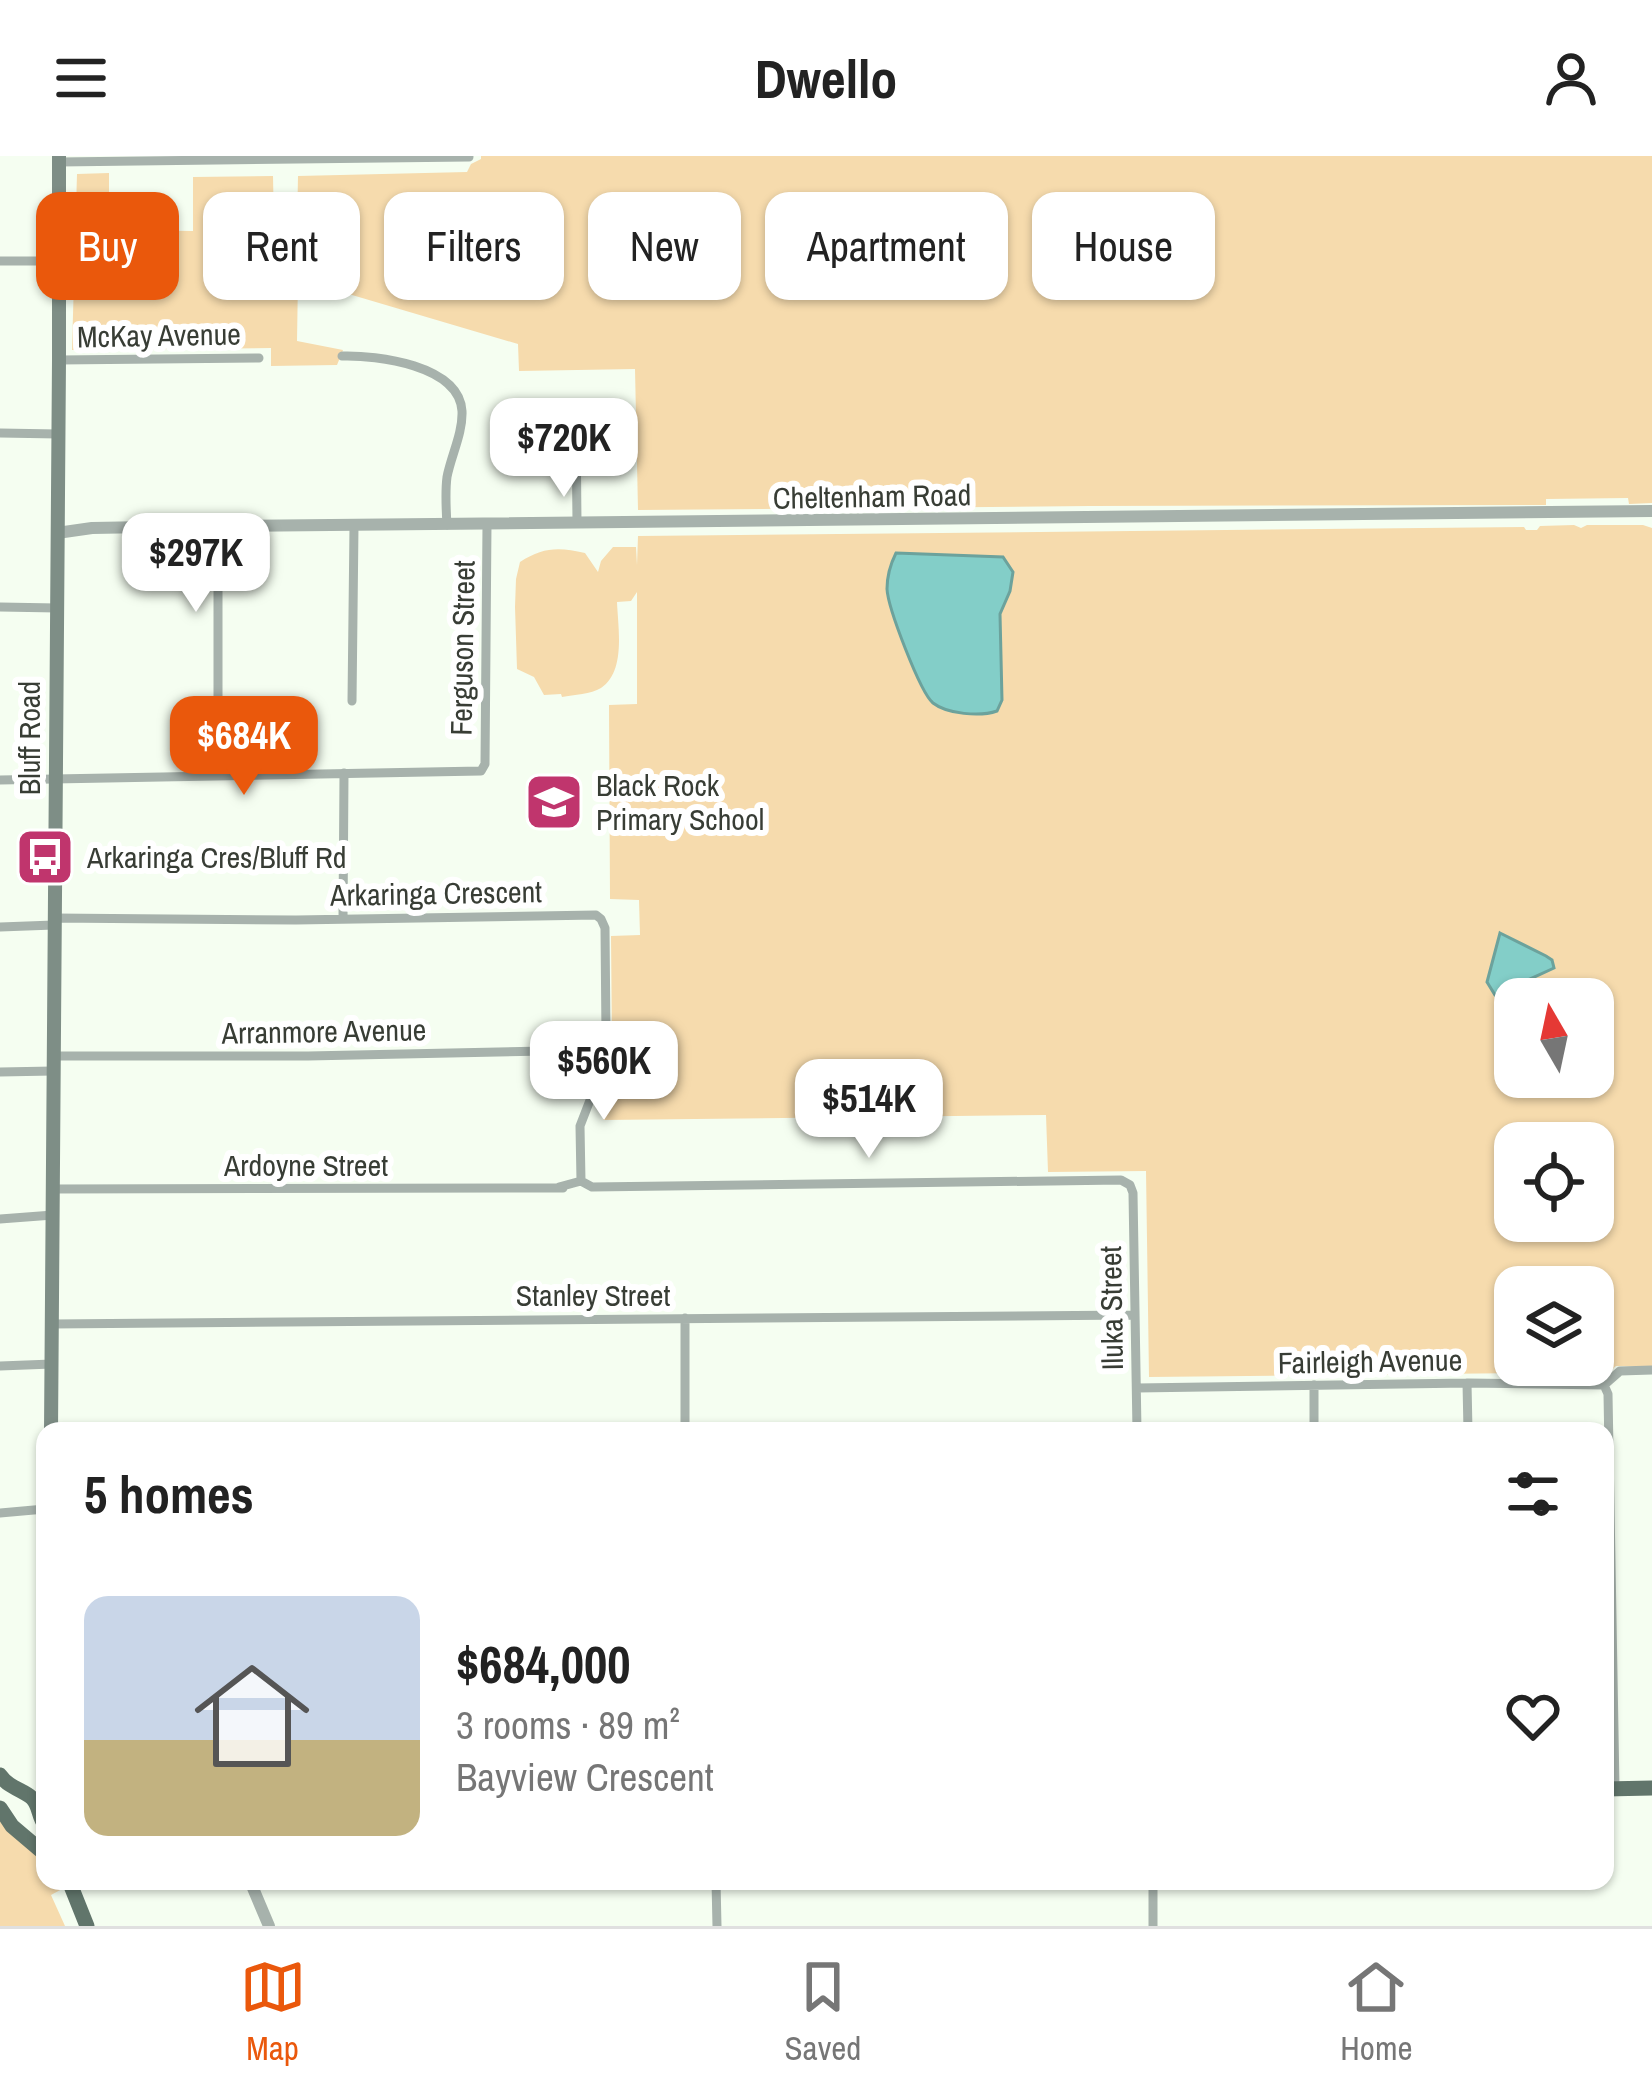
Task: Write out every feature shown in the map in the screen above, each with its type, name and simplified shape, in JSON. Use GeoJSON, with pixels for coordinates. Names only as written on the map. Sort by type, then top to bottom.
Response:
{"type":"FeatureCollection","features":[{"type":"Feature","properties":{"kind":"main road","name":"Bluff Road"},"geometry":{"type":"LineString","coordinates":[[59,159],[59,192]]}},
{"type":"Feature","properties":{"kind":"main road","name":"Bluff Road"},"geometry":{"type":"LineString","coordinates":[[51,1422],[59,300]]}},
{"type":"Feature","properties":{"kind":"main road"},"geometry":{"type":"LineString","coordinates":[[0,1775],[36,1804]]}},
{"type":"Feature","properties":{"kind":"main road"},"geometry":{"type":"LineString","coordinates":[[36,1788],[17,1794],[4,1809],[5,1816],[36,1845]]}},
{"type":"Feature","properties":{"kind":"main road"},"geometry":{"type":"LineString","coordinates":[[1614,1788],[1652,1788]]}},
{"type":"Feature","properties":{"kind":"main road"},"geometry":{"type":"LineString","coordinates":[[5,1816],[17,1826],[36,1820]]}},
{"type":"Feature","properties":{"kind":"main road"},"geometry":{"type":"LineString","coordinates":[[72,1890],[87,1926]]}},
{"type":"Feature","properties":{"kind":"street"},"geometry":{"type":"LineString","coordinates":[[59,159],[469,157]]}},
{"type":"Feature","properties":{"kind":"street"},"geometry":{"type":"LineString","coordinates":[[0,261],[36,261]]}},
{"type":"Feature","properties":{"kind":"street"},"geometry":{"type":"LineString","coordinates":[[342,356],[379,356],[398,362],[435,374],[455,392],[462,414],[448,474],[446,525]]}},
{"type":"Feature","properties":{"kind":"street","name":"McKay Avenue"},"geometry":{"type":"LineString","coordinates":[[59,360],[259,358]]}},
{"type":"Feature","properties":{"kind":"street"},"geometry":{"type":"LineString","coordinates":[[576,418],[577,524]]}},
{"type":"Feature","properties":{"kind":"street"},"geometry":{"type":"LineString","coordinates":[[0,433],[58,434]]}},
{"type":"Feature","properties":{"kind":"street","name":"Cheltenham Road"},"geometry":{"type":"LineString","coordinates":[[57,529],[1652,511]]}},
{"type":"Feature","properties":{"kind":"street","name":"Ferguson Street"},"geometry":{"type":"LineString","coordinates":[[344,773],[481,771],[485,764],[487,524]]}},
{"type":"Feature","properties":{"kind":"street"},"geometry":{"type":"LineString","coordinates":[[352,701],[354,526]]}},
{"type":"Feature","properties":{"kind":"street"},"geometry":{"type":"LineString","coordinates":[[218,527],[218,702]]}},
{"type":"Feature","properties":{"kind":"street"},"geometry":{"type":"LineString","coordinates":[[0,608],[57,608]]}},
{"type":"Feature","properties":{"kind":"street"},"geometry":{"type":"LineString","coordinates":[[0,780],[344,773],[343,919]]}},
{"type":"Feature","properties":{"kind":"street","name":"Arkaringa Crescent"},"geometry":{"type":"LineString","coordinates":[[0,926],[592,914],[602,919],[605,928],[606,1035],[603,1046],[591,1051]]}},
{"type":"Feature","properties":{"kind":"street"},"geometry":{"type":"LineString","coordinates":[[582,1183],[580,1126],[592,1095],[591,1051]]}},
{"type":"Feature","properties":{"kind":"street","name":"Arranmore Avenue"},"geometry":{"type":"LineString","coordinates":[[0,1072],[53,1063],[591,1051]]}},
{"type":"Feature","properties":{"kind":"street","name":"Ardoyne Street"},"geometry":{"type":"LineString","coordinates":[[52,1190],[570,1189],[582,1183],[592,1187],[1121,1180],[1130,1185]]}},
{"type":"Feature","properties":{"kind":"street","name":"Iluka Street"},"geometry":{"type":"LineString","coordinates":[[1130,1185],[1137,1422]]}},
{"type":"Feature","properties":{"kind":"street"},"geometry":{"type":"LineString","coordinates":[[0,1219],[53,1215]]}},
{"type":"Feature","properties":{"kind":"street","name":"Stanley Street"},"geometry":{"type":"LineString","coordinates":[[52,1324],[1135,1316]]}},
{"type":"Feature","properties":{"kind":"street"},"geometry":{"type":"LineString","coordinates":[[685,1318],[685,1422]]}},
{"type":"Feature","properties":{"kind":"street"},"geometry":{"type":"LineString","coordinates":[[0,1366],[52,1364]]}},
{"type":"Feature","properties":{"kind":"street","name":"Fairleigh Avenue"},"geometry":{"type":"LineString","coordinates":[[1614,1376],[1620,1371],[1652,1370]]}},
{"type":"Feature","properties":{"kind":"street"},"geometry":{"type":"LineString","coordinates":[[1467,1383],[1468,1422]]}},
{"type":"Feature","properties":{"kind":"street","name":"Fairleigh Avenue"},"geometry":{"type":"LineString","coordinates":[[1137,1388],[1494,1383]]}},
{"type":"Feature","properties":{"kind":"street"},"geometry":{"type":"LineString","coordinates":[[1314,1385],[1314,1422]]}},
{"type":"Feature","properties":{"kind":"street"},"geometry":{"type":"LineString","coordinates":[[1605,1386],[1608,1422]]}},
{"type":"Feature","properties":{"kind":"street"},"geometry":{"type":"LineString","coordinates":[[0,1514],[36,1511]]}},
{"type":"Feature","properties":{"kind":"street"},"geometry":{"type":"LineString","coordinates":[[254,1890],[269,1926]]}},
{"type":"Feature","properties":{"kind":"street"},"geometry":{"type":"LineString","coordinates":[[716,1890],[717,1926]]}},
{"type":"Feature","properties":{"kind":"street"},"geometry":{"type":"LineString","coordinates":[[1153,1890],[1153,1926]]}},
{"type":"Feature","properties":{"kind":"shaded area"},"geometry":{"type":"Polygon","coordinates":[[[1652,156],[1652,503],[1629,504],[1628,498],[1546,499],[1546,505],[638,510],[635,369],[519,371],[518,344],[360,297],[360,192],[298,192],[298,176],[467,172],[481,159],[1652,156]]]}},
{"type":"Feature","properties":{"kind":"shaded area"},"geometry":{"type":"Polygon","coordinates":[[[109,173],[109,192],[76,192],[77,174],[109,173]]]}},
{"type":"Feature","properties":{"kind":"shaded area"},"geometry":{"type":"Polygon","coordinates":[[[273,176],[273,192],[203,192],[203,300],[298,300],[297,341],[343,350],[337,365],[271,366],[271,348],[72,350],[73,300],[179,300],[179,231],[193,231],[193,177],[273,176]]]}},
{"type":"Feature","properties":{"kind":"shaded area"},"geometry":{"type":"Polygon","coordinates":[[[1574,525],[1652,528],[1652,1367],[1614,1368],[1614,1266],[1494,1266],[1494,1373],[1149,1377],[1146,1171],[1048,1172],[1046,1115],[603,1120],[603,1065],[612,1044],[611,936],[640,935],[639,900],[610,899],[609,705],[637,704],[637,592],[631,601],[617,602],[619,648],[609,680],[587,693],[544,695],[534,677],[517,669],[515,607],[520,562],[544,551],[567,550],[585,553],[598,572],[613,547],[636,547],[637,565],[638,536],[1537,530],[1574,525]]]}},
{"type":"Feature","properties":{"kind":"shaded area"},"geometry":{"type":"Polygon","coordinates":[[[0,1820],[36,1855],[36,1890],[60,1890],[51,1895],[65,1926],[0,1926],[0,1820]]]}},
{"type":"Feature","properties":{"kind":"water"},"geometry":{"type":"Polygon","coordinates":[[[896,553],[1003,557],[1013,572],[1000,614],[1002,700],[997,711],[955,712],[927,696],[889,599],[888,575],[896,553]]]}},
{"type":"Feature","properties":{"kind":"water"},"geometry":{"type":"Polygon","coordinates":[[[1500,933],[1552,960],[1554,968],[1532,978],[1494,978],[1494,993],[1487,982],[1500,933]]]}},
{"type":"Feature","properties":{"kind":"place","name":"Black Rock Primary School"},"geometry":{"type":"Point","coordinates":[554,802]}},
{"type":"Feature","properties":{"kind":"place","name":"Arkaringa Cres/Bluff Rd"},"geometry":{"type":"Point","coordinates":[45,857]}}]}
